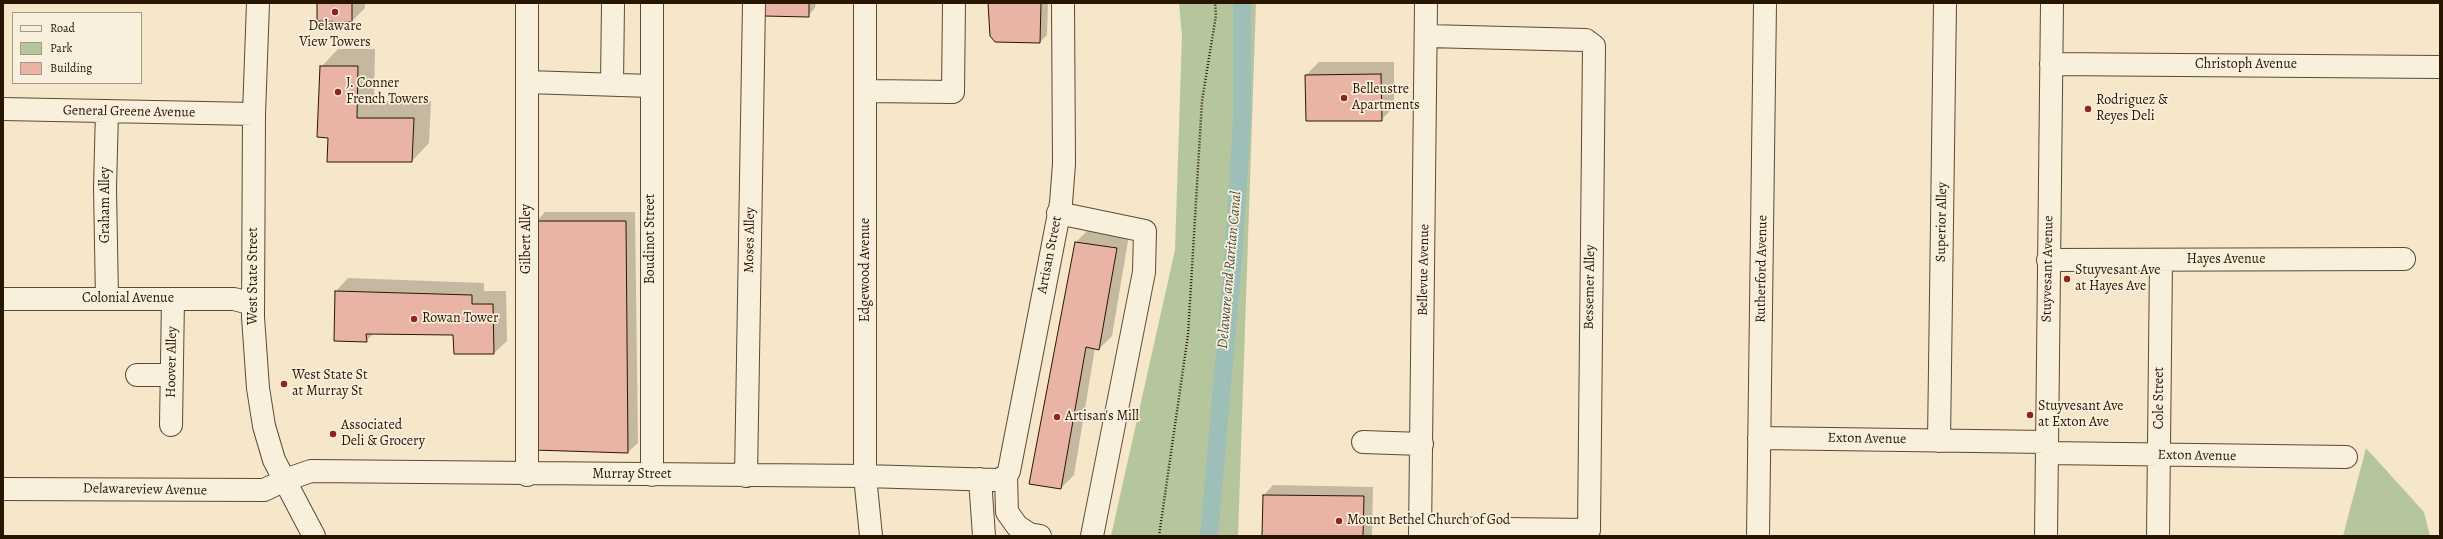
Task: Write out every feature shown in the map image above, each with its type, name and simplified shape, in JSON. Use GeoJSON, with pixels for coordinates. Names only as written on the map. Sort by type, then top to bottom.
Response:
{"type":"FeatureCollection","features":[{"type":"Feature","properties":{"kind":"street","name":"West State Street"},"geometry":{"type":"LineString","coordinates":[[258,3],[254,114],[253,304],[258,388],[264,426],[274,460],[314,536]]}},
{"type":"Feature","properties":{"kind":"street","name":"Gilbert Alley"},"geometry":{"type":"LineString","coordinates":[[527,3],[527,474]]}},
{"type":"Feature","properties":{"kind":"street"},"geometry":{"type":"LineString","coordinates":[[612,84],[613,3]]}},
{"type":"Feature","properties":{"kind":"street","name":"Boudinot Street"},"geometry":{"type":"LineString","coordinates":[[652,3],[652,475]]}},
{"type":"Feature","properties":{"kind":"street","name":"Moses Alley"},"geometry":{"type":"LineString","coordinates":[[746,476],[754,3]]}},
{"type":"Feature","properties":{"kind":"street","name":"Edgewood Avenue"},"geometry":{"type":"LineString","coordinates":[[865,3],[867,90],[865,476],[870,536]]}},
{"type":"Feature","properties":{"kind":"street"},"geometry":{"type":"LineString","coordinates":[[867,90],[953,92],[954,3]]}},
{"type":"Feature","properties":{"kind":"street","name":"Artisan Street"},"geometry":{"type":"LineString","coordinates":[[1040,536],[1030,534],[1017,526],[1007,512],[1006,476],[1009,471],[1024,401],[1058,213],[1064,164],[1063,3]]}},
{"type":"Feature","properties":{"kind":"street","name":"Bellevue Avenue"},"geometry":{"type":"LineString","coordinates":[[1421,532],[1427,36],[1426,3]]}},
{"type":"Feature","properties":{"kind":"street","name":"Rutherford Avenue"},"geometry":{"type":"LineString","coordinates":[[1758,536],[1765,3]]}},
{"type":"Feature","properties":{"kind":"street","name":"Superior Alley"},"geometry":{"type":"LineString","coordinates":[[1939,441],[1945,3]]}},
{"type":"Feature","properties":{"kind":"street","name":"Stuyvesant Avenue"},"geometry":{"type":"LineString","coordinates":[[2046,536],[2052,3]]}},
{"type":"Feature","properties":{"kind":"street","name":"Bessemer Alley"},"geometry":{"type":"LineString","coordinates":[[1421,532],[1588,530],[1594,46],[1586,40],[1427,36]]}},
{"type":"Feature","properties":{"kind":"street","name":"Christoph Avenue"},"geometry":{"type":"LineString","coordinates":[[2051,64],[2440,67]]}},
{"type":"Feature","properties":{"kind":"street"},"geometry":{"type":"LineString","coordinates":[[527,82],[651,86]]}},
{"type":"Feature","properties":{"kind":"street","name":"General Greene Avenue"},"geometry":{"type":"LineString","coordinates":[[3,109],[254,114]]}},
{"type":"Feature","properties":{"kind":"street","name":"Graham Alley"},"geometry":{"type":"LineString","coordinates":[[107,111],[105,188],[107,299]]}},
{"type":"Feature","properties":{"kind":"street"},"geometry":{"type":"LineString","coordinates":[[1058,213],[1145,231],[1144,272],[1092,536]]}},
{"type":"Feature","properties":{"kind":"street","name":"Hayes Avenue"},"geometry":{"type":"LineString","coordinates":[[2048,260],[2161,261],[2404,259]]}},
{"type":"Feature","properties":{"kind":"street","name":"Cole Street"},"geometry":{"type":"LineString","coordinates":[[2158,536],[2161,261]]}},
{"type":"Feature","properties":{"kind":"street","name":"Colonial Avenue"},"geometry":{"type":"LineString","coordinates":[[3,299],[234,299],[253,304]]}},
{"type":"Feature","properties":{"kind":"street","name":"Hoover Alley"},"geometry":{"type":"LineString","coordinates":[[170,425],[173,299]]}},
{"type":"Feature","properties":{"kind":"street"},"geometry":{"type":"LineString","coordinates":[[136,375],[172,374]]}},
{"type":"Feature","properties":{"kind":"street","name":"Exton Avenue"},"geometry":{"type":"LineString","coordinates":[[1759,438],[1939,441],[2159,455],[2346,458]]}},
{"type":"Feature","properties":{"kind":"street"},"geometry":{"type":"LineString","coordinates":[[1363,442],[1422,444]]}},
{"type":"Feature","properties":{"kind":"street","name":"Murray Street"},"geometry":{"type":"LineString","coordinates":[[285,480],[311,471],[865,476],[980,479]]}},
{"type":"Feature","properties":{"kind":"street"},"geometry":{"type":"LineString","coordinates":[[984,536],[980,479],[998,480],[1006,476]]}},
{"type":"Feature","properties":{"kind":"street","name":"Delawareview Avenue"},"geometry":{"type":"LineString","coordinates":[[3,489],[264,490],[285,480]]}},
{"type":"Feature","properties":{"kind":"path"},"geometry":{"type":"LineString","coordinates":[[1160,536],[1188,335],[1202,101],[1216,15],[1215,3]]}},
{"type":"Feature","properties":{"kind":"green space"},"geometry":{"type":"Polygon","coordinates":[[[1179,3],[1256,3],[1238,536],[1111,536],[1175,250],[1182,36],[1179,3]]]}},
{"type":"Feature","properties":{"kind":"green space"},"geometry":{"type":"Polygon","coordinates":[[[2366,448],[2424,512],[2430,536],[2343,536],[2366,448]]]}},
{"type":"Feature","properties":{"kind":"building","name":"Delaware View Towers"},"geometry":{"type":"Polygon","coordinates":[[[317,3],[352,3],[352,22],[317,21],[317,3]]]}},
{"type":"Feature","properties":{"kind":"building"},"geometry":{"type":"Polygon","coordinates":[[[765,3],[809,3],[809,17],[764,16],[765,3]]]}},
{"type":"Feature","properties":{"kind":"building"},"geometry":{"type":"Polygon","coordinates":[[[988,3],[1041,3],[1040,43],[995,42],[990,36],[988,3]]]}},
{"type":"Feature","properties":{"kind":"building","name":"J. Conner French Towers"},"geometry":{"type":"Polygon","coordinates":[[[320,66],[358,66],[357,118],[414,118],[412,162],[327,162],[328,138],[317,137],[320,66]]]}},
{"type":"Feature","properties":{"kind":"building","name":"Belleustre Apartments"},"geometry":{"type":"Polygon","coordinates":[[[1381,74],[1382,121],[1306,121],[1305,75],[1381,74]]]}},
{"type":"Feature","properties":{"kind":"building"},"geometry":{"type":"Polygon","coordinates":[[[535,221],[626,221],[628,453],[534,450],[535,221]]]}},
{"type":"Feature","properties":{"kind":"building","name":"Artisan's Mill"},"geometry":{"type":"Polygon","coordinates":[[[1075,242],[1117,248],[1099,350],[1086,347],[1061,489],[1029,484],[1075,242]]]}},
{"type":"Feature","properties":{"kind":"building","name":"Rowan Tower"},"geometry":{"type":"Polygon","coordinates":[[[335,291],[472,295],[472,304],[493,304],[494,354],[454,354],[453,335],[366,334],[367,342],[334,341],[335,291]]]}},
{"type":"Feature","properties":{"kind":"building"},"geometry":{"type":"Polygon","coordinates":[[[1263,495],[1364,496],[1363,536],[1262,536],[1263,495]]]}},
{"type":"Feature","properties":{"kind":"waterway","name":"Delaware and Raritan Canal"},"geometry":{"type":"LineString","coordinates":[[1209,536],[1233,259],[1242,121],[1242,3]]}},
{"type":"Feature","properties":{"kind":"place","name":"Delaware View Towers"},"geometry":{"type":"Point","coordinates":[335,12]}},
{"type":"Feature","properties":{"kind":"place","name":"J. Conner French Towers"},"geometry":{"type":"Point","coordinates":[338,92]}},
{"type":"Feature","properties":{"kind":"place","name":"Belleustre Apartments"},"geometry":{"type":"Point","coordinates":[1344,98]}},
{"type":"Feature","properties":{"kind":"place","name":"Rodriguez & Reyes Deli"},"geometry":{"type":"Point","coordinates":[2088,109]}},
{"type":"Feature","properties":{"kind":"place","name":"Stuyvesant Ave at Hayes Ave"},"geometry":{"type":"Point","coordinates":[2067,279]}},
{"type":"Feature","properties":{"kind":"place","name":"Rowan Tower"},"geometry":{"type":"Point","coordinates":[414,319]}},
{"type":"Feature","properties":{"kind":"place","name":"West State St at Murray St"},"geometry":{"type":"Point","coordinates":[284,384]}},
{"type":"Feature","properties":{"kind":"place","name":"Stuyvesant Ave at Exton Ave"},"geometry":{"type":"Point","coordinates":[2030,415]}},
{"type":"Feature","properties":{"kind":"place","name":"Artisan's Mill"},"geometry":{"type":"Point","coordinates":[1057,417]}},
{"type":"Feature","properties":{"kind":"place","name":"Associated Deli & Grocery"},"geometry":{"type":"Point","coordinates":[333,434]}},
{"type":"Feature","properties":{"kind":"place","name":"Mount Bethel Church of God"},"geometry":{"type":"Point","coordinates":[1339,521]}}]}
